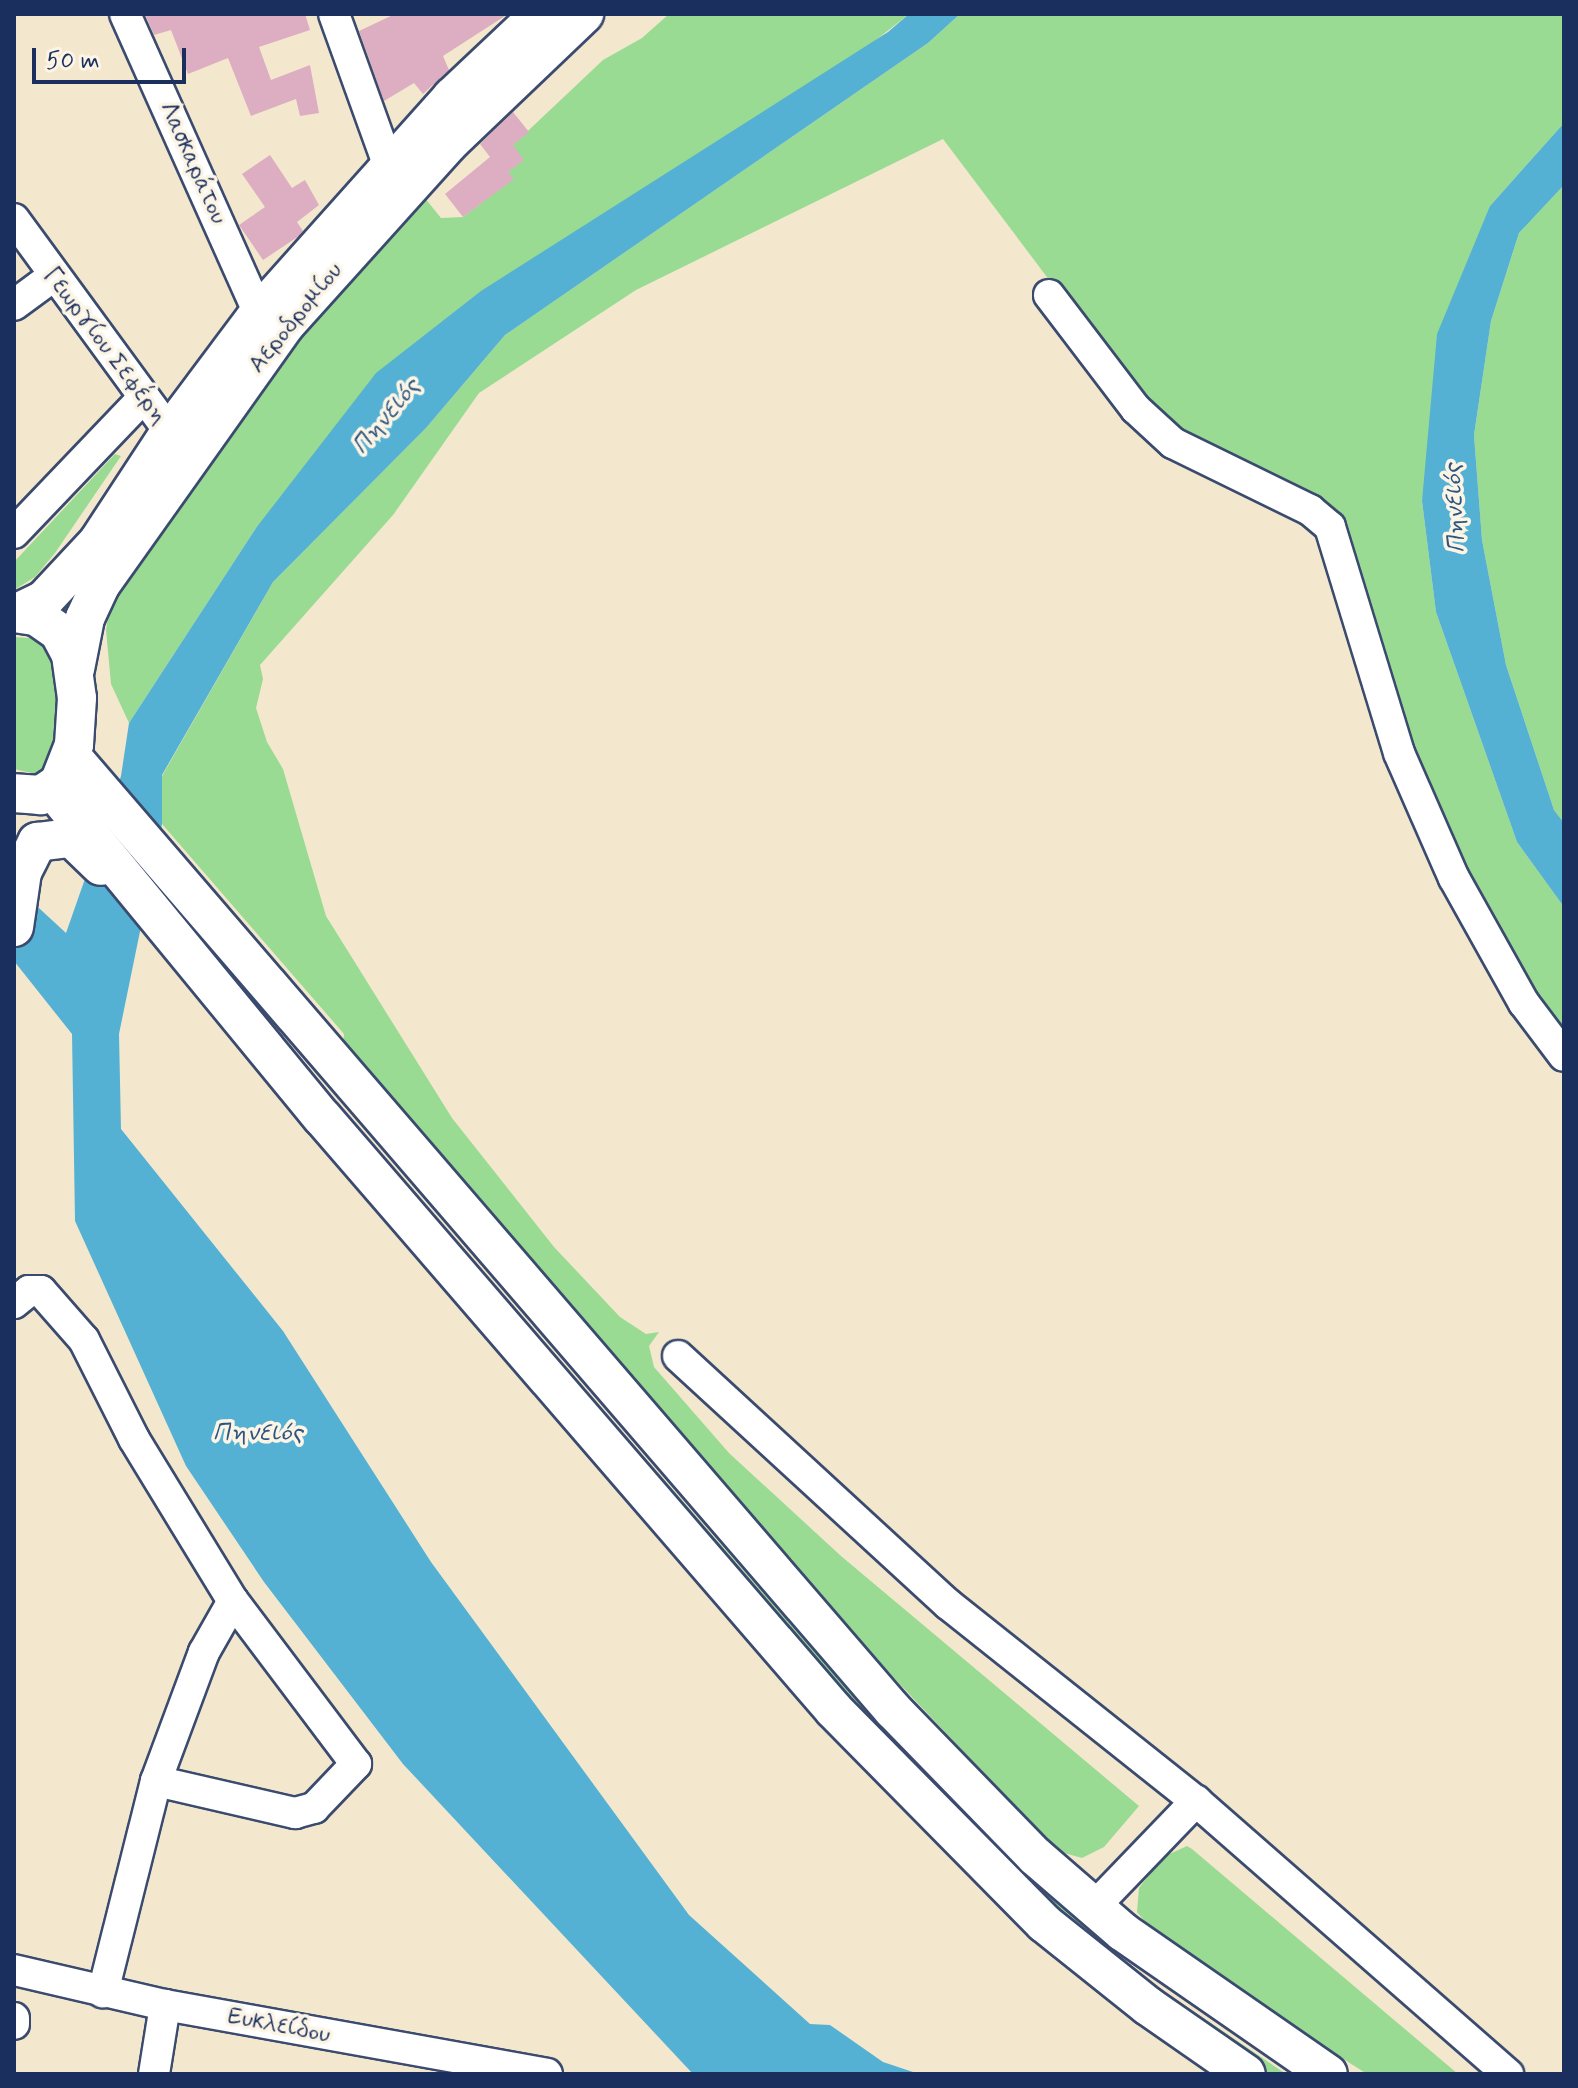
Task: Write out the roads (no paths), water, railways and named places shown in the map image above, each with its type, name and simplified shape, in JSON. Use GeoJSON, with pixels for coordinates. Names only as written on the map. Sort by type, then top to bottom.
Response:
{"type":"FeatureCollection","features":[{"type":"Feature","properties":{"kind":"main road","name":"Αεροδρομίου"},"geometry":{"type":"LineString","coordinates":[[16,612],[44,600],[98,542],[170,432],[259,313],[452,97],[540,14]]}},
{"type":"Feature","properties":{"kind":"main road","name":"Αεροδρομίου"},"geometry":{"type":"LineString","coordinates":[[72,757],[75,669],[85,618],[101,584],[286,324],[449,143],[584,14]]}},
{"type":"Feature","properties":{"kind":"main road"},"geometry":{"type":"LineString","coordinates":[[16,612],[36,616],[59,632],[75,669]]}},
{"type":"Feature","properties":{"kind":"main road"},"geometry":{"type":"LineString","coordinates":[[1246,2074],[1087,1959],[943,1825],[834,1710],[322,1117],[135,884],[82,833],[29,797],[72,757],[339,1062],[893,1710],[1035,1856],[1093,1908],[1215,2000],[1328,2074]]}},
{"type":"Feature","properties":{"kind":"main road"},"geometry":{"type":"LineString","coordinates":[[14,927],[22,872],[32,848],[51,837],[82,833]]}},
{"type":"Feature","properties":{"kind":"street","name":"Λασκαράτου"},"geometry":{"type":"LineString","coordinates":[[125,14],[259,313]]}},
{"type":"Feature","properties":{"kind":"street"},"geometry":{"type":"LineString","coordinates":[[334,14],[389,167]]}},
{"type":"Feature","properties":{"kind":"street","name":"Γεωργίου Σεφέρη"},"geometry":{"type":"LineString","coordinates":[[14,219],[52,277],[170,432]]}},
{"type":"Feature","properties":{"kind":"street"},"geometry":{"type":"LineString","coordinates":[[14,305],[52,277]]}},
{"type":"Feature","properties":{"kind":"street"},"geometry":{"type":"LineString","coordinates":[[1049,295],[1136,409],[1173,443],[1325,519],[1341,550],[1399,753],[1454,878],[1524,1003],[1564,1056]]}},
{"type":"Feature","properties":{"kind":"street"},"geometry":{"type":"LineString","coordinates":[[14,533],[142,399]]}},
{"type":"Feature","properties":{"kind":"street"},"geometry":{"type":"LineString","coordinates":[[14,1303],[29,1291],[41,1291],[84,1340],[134,1439],[233,1601],[356,1764],[314,1808],[295,1813],[156,1781]]}},
{"type":"Feature","properties":{"kind":"street"},"geometry":{"type":"LineString","coordinates":[[678,1356],[948,1604],[1196,1801],[1508,2074]]}},
{"type":"Feature","properties":{"kind":"street"},"geometry":{"type":"LineString","coordinates":[[103,1992],[156,1781],[204,1652],[233,1601]]}},
{"type":"Feature","properties":{"kind":"street"},"geometry":{"type":"LineString","coordinates":[[1093,1908],[1196,1801]]}},
{"type":"Feature","properties":{"kind":"street","name":"Ευκλείδου"},"geometry":{"type":"LineString","coordinates":[[14,1970],[165,2005],[547,2074]]}},
{"type":"Feature","properties":{"kind":"street"},"geometry":{"type":"LineString","coordinates":[[154,2074],[165,2005]]}},
{"type":"Feature","properties":{"kind":"water","name":"Πηνειός"},"geometry":{"type":"Polygon","coordinates":[[[909,14],[960,14],[928,43],[505,335],[426,428],[273,582],[162,775],[162,824],[119,1034],[121,1129],[283,1331],[431,1562],[689,1915],[810,2024],[830,2025],[883,2062],[919,2074],[693,2074],[403,1764],[264,1582],[186,1466],[75,1221],[72,1034],[14,961],[14,885],[66,933],[121,776],[129,723],[256,528],[376,373],[481,291],[888,32],[909,14]]]}},
{"type":"Feature","properties":{"kind":"water","name":"Πηνειός"},"geometry":{"type":"Polygon","coordinates":[[[1564,123],[1564,185],[1519,233],[1491,321],[1474,435],[1482,540],[1506,665],[1554,810],[1564,823],[1564,907],[1517,842],[1436,612],[1422,501],[1437,334],[1490,206],[1564,123]]]}}]}
